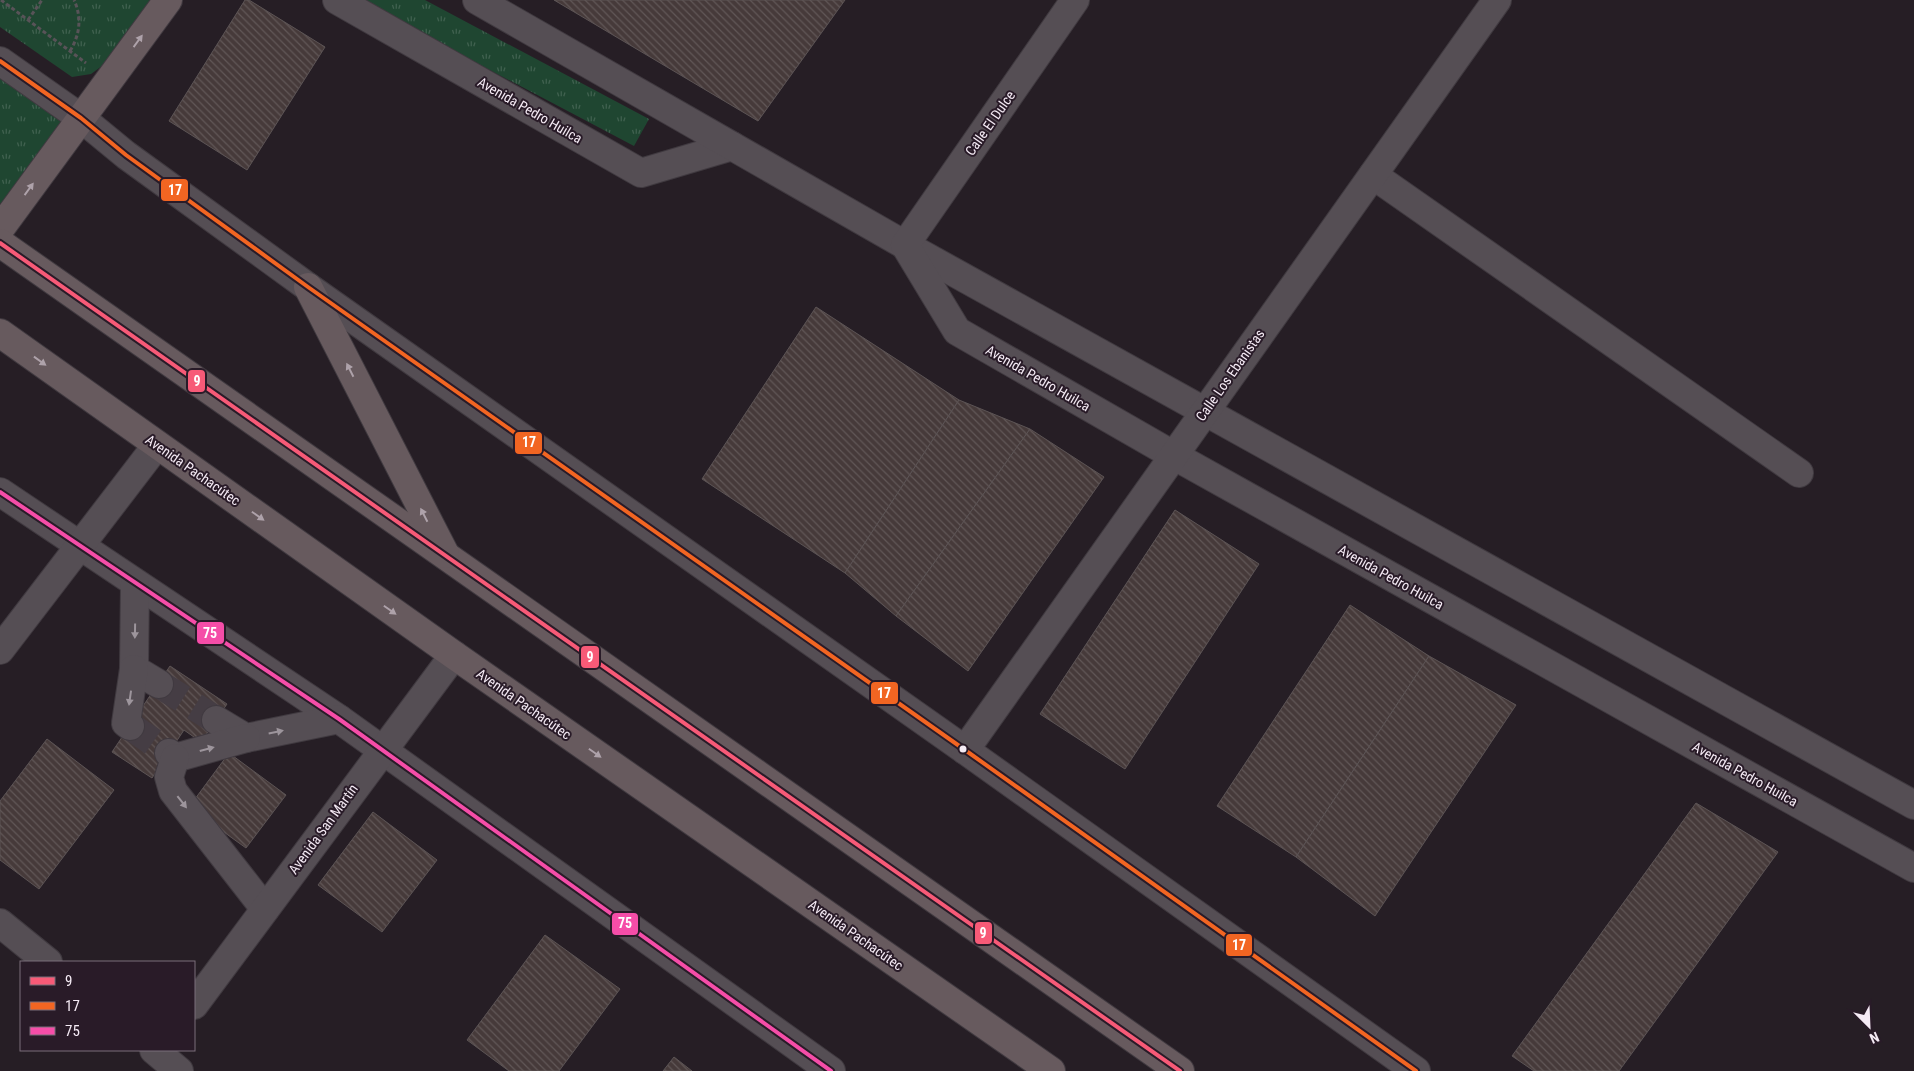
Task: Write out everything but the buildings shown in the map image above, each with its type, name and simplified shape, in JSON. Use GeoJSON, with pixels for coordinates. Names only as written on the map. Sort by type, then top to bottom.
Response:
{"type":"FeatureCollection","features":[{"type":"Feature","properties":{"kind":"main road"},"geometry":{"type":"LineString","coordinates":[[0,229],[168,0]]}},
{"type":"Feature","properties":{"kind":"main road"},"geometry":{"type":"LineString","coordinates":[[0,243],[1180,1071]]}},
{"type":"Feature","properties":{"kind":"main road"},"geometry":{"type":"LineString","coordinates":[[308,287],[447,558]]}},
{"type":"Feature","properties":{"kind":"main road","name":"Avenida Pachacútec"},"geometry":{"type":"LineString","coordinates":[[0,333],[454,654],[1051,1071]]}},
{"type":"Feature","properties":{"kind":"street","name":"Avenida Pedro Huilca"},"geometry":{"type":"LineString","coordinates":[[337,0],[641,173],[732,146]]}},
{"type":"Feature","properties":{"kind":"street"},"geometry":{"type":"LineString","coordinates":[[477,0],[905,246],[1914,805]]}},
{"type":"Feature","properties":{"kind":"street","name":"Calle El Dulce"},"geometry":{"type":"LineString","coordinates":[[905,246],[1075,0]]}},
{"type":"Feature","properties":{"kind":"street","name":"Calle Los Ebanistas"},"geometry":{"type":"LineString","coordinates":[[964,750],[1497,0]]}},
{"type":"Feature","properties":{"kind":"street"},"geometry":{"type":"LineString","coordinates":[[0,61],[81,118],[126,155],[308,287],[1416,1071]]}},
{"type":"Feature","properties":{"kind":"street"},"geometry":{"type":"LineString","coordinates":[[1373,175],[1799,473]]}},
{"type":"Feature","properties":{"kind":"street","name":"Avenida Pedro Huilca"},"geometry":{"type":"LineString","coordinates":[[905,246],[957,331],[1173,455],[1914,868]]}},
{"type":"Feature","properties":{"kind":"street"},"geometry":{"type":"LineString","coordinates":[[0,650],[157,445]]}},
{"type":"Feature","properties":{"kind":"street"},"geometry":{"type":"LineString","coordinates":[[0,492],[339,719],[831,1071]]}},
{"type":"Feature","properties":{"kind":"street"},"geometry":{"type":"LineString","coordinates":[[130,726],[126,723],[134,669],[136,583]]}},
{"type":"Feature","properties":{"kind":"street","name":"Avenida San Martín"},"geometry":{"type":"LineString","coordinates":[[195,1004],[454,654]]}},
{"type":"Feature","properties":{"kind":"street"},"geometry":{"type":"LineString","coordinates":[[134,669],[158,684]]}},
{"type":"Feature","properties":{"kind":"street"},"geometry":{"type":"LineString","coordinates":[[265,909],[173,791],[169,777],[172,755],[339,719]]}},
{"type":"Feature","properties":{"kind":"street"},"geometry":{"type":"LineString","coordinates":[[216,720],[246,738]]}},
{"type":"Feature","properties":{"kind":"street"},"geometry":{"type":"LineString","coordinates":[[0,923],[47,961]]}},
{"type":"Feature","properties":{"kind":"street"},"geometry":{"type":"LineString","coordinates":[[154,1056],[179,1071]]}},
{"type":"Feature","properties":{"kind":"path"},"geometry":{"type":"LineString","coordinates":[[1,0],[109,80]]}},
{"type":"Feature","properties":{"kind":"path"},"geometry":{"type":"LineString","coordinates":[[28,20],[42,0]]}},
{"type":"Feature","properties":{"kind":"path"},"geometry":{"type":"LineString","coordinates":[[70,51],[76,41],[80,24],[78,8],[74,0]]}},
{"type":"Feature","properties":{"kind":"green space"},"geometry":{"type":"Polygon","coordinates":[[[0,0],[150,0],[106,63],[91,74],[72,77],[0,27],[0,0]]]}},
{"type":"Feature","properties":{"kind":"green space"},"geometry":{"type":"Polygon","coordinates":[[[357,0],[425,0],[649,119],[634,146],[357,0]]]}},
{"type":"Feature","properties":{"kind":"green space"},"geometry":{"type":"Polygon","coordinates":[[[0,78],[62,122],[2,204],[0,203],[0,78]]]}},
{"type":"Feature","properties":{"kind":"tunnel"},"geometry":{"type":"LineString","coordinates":[[159,684],[216,720]]}},
{"type":"Feature","properties":{"kind":"tunnel"},"geometry":{"type":"LineString","coordinates":[[130,726],[169,753]]}},
{"type":"Feature","properties":{"kind":"transit line","name":"17"},"geometry":{"type":"LineString","coordinates":[[0,61],[81,118],[126,155],[308,287],[965,750],[1416,1071]]}},
{"type":"Feature","properties":{"kind":"transit line","name":"9"},"geometry":{"type":"LineString","coordinates":[[0,243],[1180,1071]]}},
{"type":"Feature","properties":{"kind":"transit line","name":"75"},"geometry":{"type":"LineString","coordinates":[[0,492],[339,719],[831,1071]]}}]}
